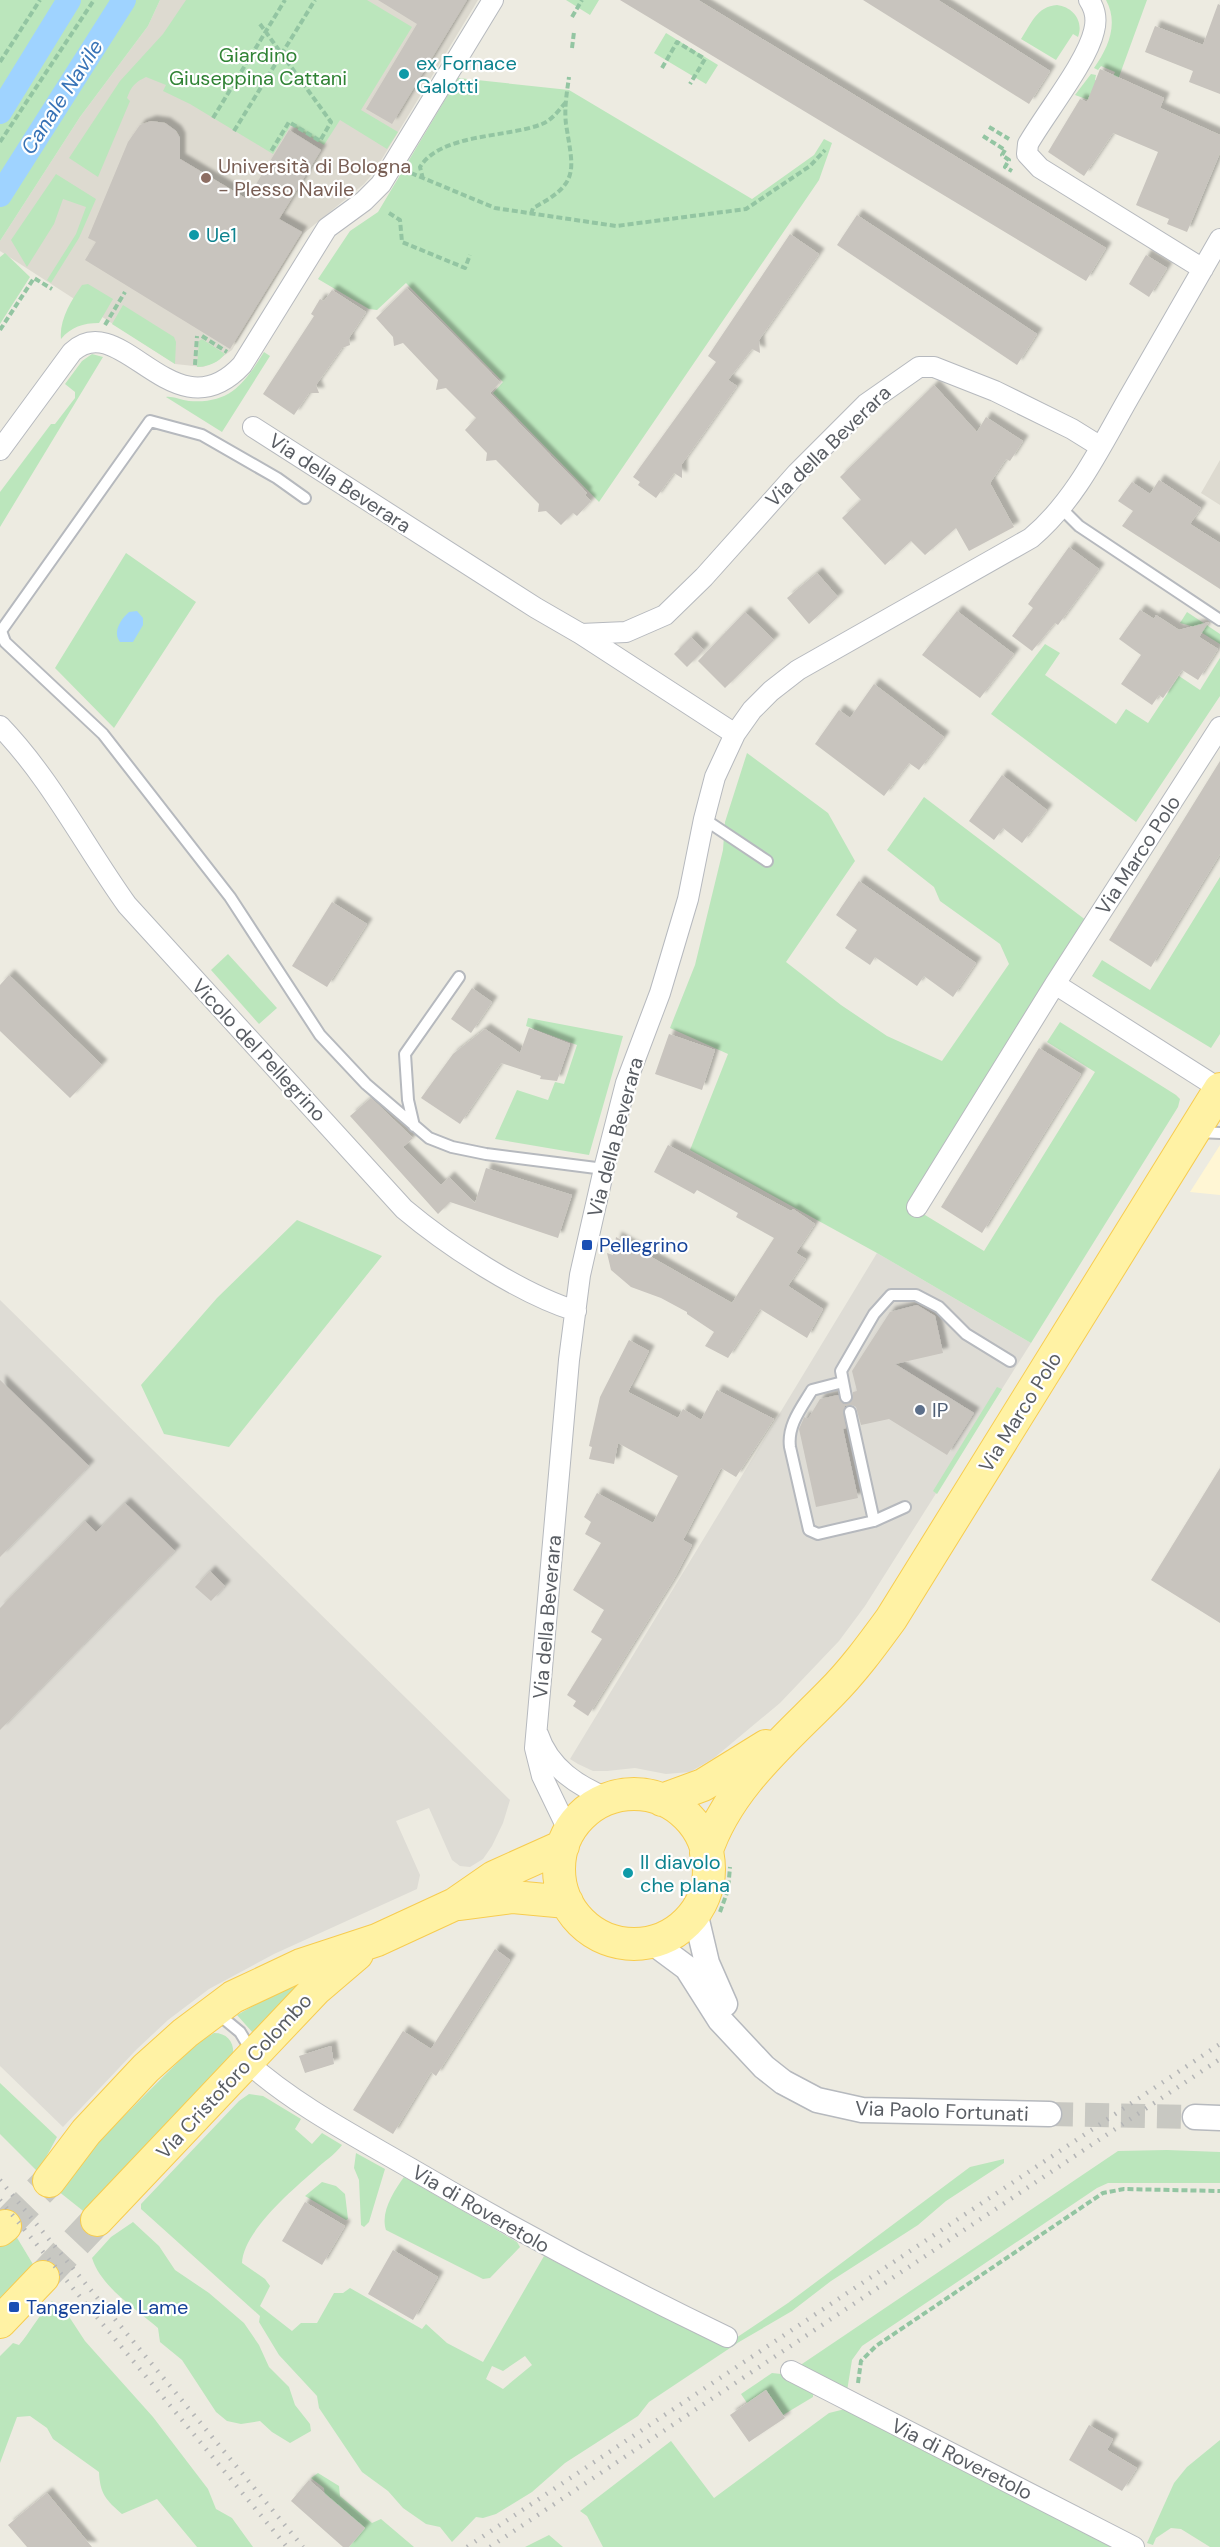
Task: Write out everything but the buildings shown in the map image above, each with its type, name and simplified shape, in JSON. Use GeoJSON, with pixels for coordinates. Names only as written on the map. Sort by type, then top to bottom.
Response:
{"type":"FeatureCollection","features":[{"type":"Feature","properties":{"kind":"main road","name":"Via Marco Polo"},"geometry":{"type":"LineString","coordinates":[[718,1857],[718,1822],[735,1798],[801,1721],[842,1682],[891,1619],[1207,1132],[1220,1089]]}},
{"type":"Feature","properties":{"kind":"main road","name":"Via Marco Polo"},"geometry":{"type":"LineString","coordinates":[[662,1800],[704,1785],[801,1721]]}},
{"type":"Feature","properties":{"kind":"main road"},"geometry":{"type":"LineString","coordinates":[[631,1795],[662,1800],[675,1807],[692,1822],[718,1857],[706,1884],[706,1917],[652,1942],[624,1944],[605,1939],[582,1923],[567,1902],[560,1878],[566,1839],[583,1815],[609,1799],[631,1795]]}},
{"type":"Feature","properties":{"kind":"main road","name":"Via Cristoforo Colombo"},"geometry":{"type":"LineString","coordinates":[[49,2181],[86,2132],[146,2068],[184,2033],[213,2011],[252,1987],[285,1972],[377,1940],[455,1904],[494,1877],[566,1839]]}},
{"type":"Feature","properties":{"kind":"main road","name":"Via Cristoforo Colombo"},"geometry":{"type":"LineString","coordinates":[[455,1904],[513,1898],[567,1902]]}},
{"type":"Feature","properties":{"kind":"main road","name":"Via Cristoforo Colombo"},"geometry":{"type":"LineString","coordinates":[[97,2220],[333,1972],[377,1940]]}},
{"type":"Feature","properties":{"kind":"main road"},"geometry":{"type":"LineString","coordinates":[[0,2322],[43,2277]]}},
{"type":"Feature","properties":{"kind":"street"},"geometry":{"type":"LineString","coordinates":[[0,450],[72,352],[86,342],[100,341],[112,345],[165,378],[187,387],[215,384],[234,373],[242,365],[327,228],[364,201],[381,184],[493,0]]}},
{"type":"Feature","properties":{"kind":"street"},"geometry":{"type":"LineString","coordinates":[[1089,0],[1095,10],[1095,30],[1084,55],[1028,144],[1027,154],[1040,168],[1203,269]]}},
{"type":"Feature","properties":{"kind":"street","name":"Via della Beverara"},"geometry":{"type":"LineString","coordinates":[[566,1839],[536,1760],[569,1360],[580,1275],[626,1083],[660,993],[688,899],[704,819],[716,777],[735,734],[752,710],[771,691],[798,670],[1031,538],[1061,508],[1101,447],[1220,239]]}},
{"type":"Feature","properties":{"kind":"street","name":"Via della Beverara"},"geometry":{"type":"LineString","coordinates":[[581,634],[626,632],[665,615],[704,577],[797,473],[866,404],[919,367],[934,367],[995,391],[1072,429],[1101,447]]}},
{"type":"Feature","properties":{"kind":"street","name":"Via della Beverara"},"geometry":{"type":"LineString","coordinates":[[253,427],[735,734]]}},
{"type":"Feature","properties":{"kind":"street","name":"Vicolo del Pellegrino"},"geometry":{"type":"LineString","coordinates":[[0,726],[36,766],[98,865],[127,905],[390,1195],[411,1215],[444,1240],[532,1293],[576,1311]]}},
{"type":"Feature","properties":{"kind":"street","name":"Via Marco Polo"},"geometry":{"type":"LineString","coordinates":[[917,1207],[1055,984],[1220,727]]}},
{"type":"Feature","properties":{"kind":"street","name":"Via Marco Polo"},"geometry":{"type":"LineString","coordinates":[[1055,984],[1220,1089]]}},
{"type":"Feature","properties":{"kind":"street"},"geometry":{"type":"LineString","coordinates":[[537,1732],[546,1751],[568,1777],[587,1790],[609,1799]]}},
{"type":"Feature","properties":{"kind":"street","name":"Via Paolo Fortunati"},"geometry":{"type":"LineString","coordinates":[[706,1917],[713,1978],[746,2049]]}},
{"type":"Feature","properties":{"kind":"street","name":"Via Paolo Fortunati"},"geometry":{"type":"LineString","coordinates":[[652,1942],[674,1956],[687,1968],[720,2020],[769,2072],[794,2089],[827,2103],[852,2109],[1049,2115]]}},
{"type":"Feature","properties":{"kind":"street","name":"Via di Roveretolo"},"geometry":{"type":"LineString","coordinates":[[250,2058],[267,2079],[323,2116],[511,2227],[626,2288],[728,2337]]}},
{"type":"Feature","properties":{"kind":"street"},"geometry":{"type":"LineString","coordinates":[[1195,2117],[1220,2118]]}},
{"type":"Feature","properties":{"kind":"street","name":"Via di Roveretolo"},"geometry":{"type":"LineString","coordinates":[[790,2371],[1134,2547]]}},
{"type":"Feature","properties":{"kind":"lane"},"geometry":{"type":"LineString","coordinates":[[305,498],[277,478],[202,435],[150,421],[1,631],[5,642],[103,734],[230,897],[333,1052],[414,1126],[429,1138],[452,1147],[486,1154],[604,1169]]}},
{"type":"Feature","properties":{"kind":"lane"},"geometry":{"type":"LineString","coordinates":[[1061,508],[1079,526],[1220,620]]}},
{"type":"Feature","properties":{"kind":"lane"},"geometry":{"type":"LineString","coordinates":[[704,819],[767,861]]}},
{"type":"Feature","properties":{"kind":"lane"},"geometry":{"type":"LineString","coordinates":[[414,1126],[408,1100],[405,1054],[459,977]]}},
{"type":"Feature","properties":{"kind":"lane"},"geometry":{"type":"LineString","coordinates":[[846,1396],[842,1371],[874,1314],[891,1295],[916,1295],[939,1307],[966,1334],[1010,1361]]}},
{"type":"Feature","properties":{"kind":"lane"},"geometry":{"type":"LineString","coordinates":[[843,1382],[812,1390],[790,1430],[790,1447],[809,1530],[818,1534],[874,1521],[905,1507]]}},
{"type":"Feature","properties":{"kind":"lane"},"geometry":{"type":"LineString","coordinates":[[850,1412],[874,1521]]}},
{"type":"Feature","properties":{"kind":"lane"},"geometry":{"type":"LineString","coordinates":[[213,2011],[240,2032],[250,2058]]}},
{"type":"Feature","properties":{"kind":"path"},"geometry":{"type":"LineString","coordinates":[[0,62],[40,0]]}},
{"type":"Feature","properties":{"kind":"path"},"geometry":{"type":"LineString","coordinates":[[0,142],[93,0]]}},
{"type":"Feature","properties":{"kind":"path"},"geometry":{"type":"LineString","coordinates":[[213,118],[285,0]]}},
{"type":"Feature","properties":{"kind":"path"},"geometry":{"type":"LineString","coordinates":[[234,131],[315,0]]}},
{"type":"Feature","properties":{"kind":"path"},"geometry":{"type":"LineString","coordinates":[[572,17],[582,0]]}},
{"type":"Feature","properties":{"kind":"path"},"geometry":{"type":"LineString","coordinates":[[260,24],[331,122],[320,141],[289,122],[270,153]]}},
{"type":"Feature","properties":{"kind":"path"},"geometry":{"type":"LineString","coordinates":[[572,48],[574,32]]}},
{"type":"Feature","properties":{"kind":"path"},"geometry":{"type":"LineString","coordinates":[[662,68],[677,42],[705,59],[690,84]]}},
{"type":"Feature","properties":{"kind":"path"},"geometry":{"type":"LineString","coordinates":[[531,214],[533,208],[561,190],[572,172],[572,152],[566,122],[569,77]]}},
{"type":"Feature","properties":{"kind":"path"},"geometry":{"type":"LineString","coordinates":[[423,179],[420,167],[426,157],[444,148],[465,142],[542,124],[553,117],[566,102]]}},
{"type":"Feature","properties":{"kind":"path"},"geometry":{"type":"LineString","coordinates":[[989,127],[1005,136]]}},
{"type":"Feature","properties":{"kind":"path"},"geometry":{"type":"LineString","coordinates":[[327,129],[333,132]]}},
{"type":"Feature","properties":{"kind":"path"},"geometry":{"type":"LineString","coordinates":[[983,136],[1005,150]]}},
{"type":"Feature","properties":{"kind":"path"},"geometry":{"type":"LineString","coordinates":[[410,173],[495,208],[616,226],[746,209],[810,166],[825,150]]}},
{"type":"Feature","properties":{"kind":"path"},"geometry":{"type":"LineString","coordinates":[[388,213],[400,220],[402,242],[465,268],[470,255]]}},
{"type":"Feature","properties":{"kind":"path"},"geometry":{"type":"LineString","coordinates":[[0,330],[34,278],[52,289]]}},
{"type":"Feature","properties":{"kind":"path"},"geometry":{"type":"LineString","coordinates":[[104,326],[125,292]]}},
{"type":"Feature","properties":{"kind":"path"},"geometry":{"type":"LineString","coordinates":[[194,369],[200,336],[231,354]]}},
{"type":"Feature","properties":{"kind":"path"},"geometry":{"type":"LineString","coordinates":[[706,1917],[728,1890],[718,1857]]}},
{"type":"Feature","properties":{"kind":"path"},"geometry":{"type":"LineString","coordinates":[[873,2413],[861,2394],[858,2381],[859,2366],[867,2353],[1096,2197],[1110,2191],[1124,2189],[1220,2191]]}},
{"type":"Feature","properties":{"kind":"shaded area","name":"Università di Bologna - Plesso Navile"},"geometry":{"type":"Polygon","coordinates":[[[160,0],[478,0],[374,172],[364,184],[303,234],[232,350],[203,367],[175,364],[0,251],[0,241],[80,117],[148,26],[160,0]]]}},
{"type":"Feature","properties":{"kind":"shaded area"},"geometry":{"type":"Polygon","coordinates":[[[1220,460],[1220,505],[1201,493],[1220,460]]]}},
{"type":"Feature","properties":{"kind":"shaded area"},"geometry":{"type":"Polygon","coordinates":[[[1220,1145],[1220,1195],[1190,1192],[1220,1145]]]}},
{"type":"Feature","properties":{"kind":"shaded area"},"geometry":{"type":"Polygon","coordinates":[[[877,1253],[1031,1343],[865,1606],[839,1641],[780,1703],[714,1758],[690,1772],[666,1774],[635,1768],[593,1771],[578,1764],[570,1759],[877,1253]]]}},
{"type":"Feature","properties":{"kind":"shaded area"},"geometry":{"type":"Polygon","coordinates":[[[0,1300],[510,1800],[503,1823],[492,1846],[483,1859],[470,1867],[460,1866],[452,1860],[429,1808],[396,1821],[420,1875],[417,1889],[274,1954],[209,1989],[168,2020],[137,2049],[63,2127],[0,2066],[0,1300]]]}},
{"type":"Feature","properties":{"kind":"green space"},"geometry":{"type":"Polygon","coordinates":[[[0,0],[160,0],[148,26],[80,117],[0,241],[0,0]]]}},
{"type":"Feature","properties":{"kind":"green space","name":"Giardino Giuseppina Cattani"},"geometry":{"type":"Polygon","coordinates":[[[186,0],[367,0],[412,27],[361,110],[398,132],[387,149],[340,120],[324,145],[291,125],[273,154],[190,104],[163,91],[166,85],[146,77],[136,83],[130,91],[127,98],[130,101],[98,177],[69,158],[120,81],[163,34],[186,0]]]}},
{"type":"Feature","properties":{"kind":"green space"},"geometry":{"type":"Polygon","coordinates":[[[566,0],[599,0],[590,15],[566,0]]]}},
{"type":"Feature","properties":{"kind":"green space"},"geometry":{"type":"Polygon","coordinates":[[[1106,0],[1147,0],[1108,107],[1075,95],[1091,74],[1096,75],[1095,80],[1109,86],[1115,72],[1101,66],[1098,70],[1094,68],[1104,52],[1112,27],[1110,9],[1106,0]]]}},
{"type":"Feature","properties":{"kind":"green space"},"geometry":{"type":"Polygon","coordinates":[[[1057,5],[1072,12],[1080,26],[1078,37],[1073,34],[1056,60],[1021,39],[1039,12],[1057,5]]]}},
{"type":"Feature","properties":{"kind":"green space"},"geometry":{"type":"Polygon","coordinates":[[[666,33],[718,65],[706,84],[654,53],[666,33]]]}},
{"type":"Feature","properties":{"kind":"green space"},"geometry":{"type":"Polygon","coordinates":[[[458,78],[569,90],[752,199],[814,155],[824,139],[832,143],[819,180],[599,502],[493,393],[503,382],[406,283],[377,310],[369,309],[318,279],[350,231],[378,212],[458,78]]]}},
{"type":"Feature","properties":{"kind":"green space"},"geometry":{"type":"Polygon","coordinates":[[[56,174],[96,199],[79,238],[51,283],[47,280],[76,234],[86,207],[63,199],[54,224],[27,267],[11,240],[56,174]]]}},
{"type":"Feature","properties":{"kind":"green space"},"geometry":{"type":"Polygon","coordinates":[[[5,253],[30,277],[0,324],[0,257],[5,253]]]}},
{"type":"Feature","properties":{"kind":"green space"},"geometry":{"type":"Polygon","coordinates":[[[88,284],[113,299],[99,323],[78,326],[61,339],[62,325],[67,311],[82,285],[88,284]]]}},
{"type":"Feature","properties":{"kind":"green space"},"geometry":{"type":"Polygon","coordinates":[[[123,305],[174,337],[176,342],[175,364],[112,324],[123,305]]]}},
{"type":"Feature","properties":{"kind":"green space"},"geometry":{"type":"Polygon","coordinates":[[[202,339],[225,354],[213,364],[197,367],[199,341],[202,339]]]}},
{"type":"Feature","properties":{"kind":"green space"},"geometry":{"type":"Polygon","coordinates":[[[264,352],[270,356],[222,432],[166,397],[203,401],[225,395],[234,390],[250,374],[264,352]]]}},
{"type":"Feature","properties":{"kind":"green space"},"geometry":{"type":"Polygon","coordinates":[[[92,354],[103,357],[0,527],[0,492],[51,424],[55,424],[75,398],[75,392],[65,384],[82,361],[92,354]]]}},
{"type":"Feature","properties":{"kind":"green space"},"geometry":{"type":"Polygon","coordinates":[[[126,553],[196,602],[114,728],[55,668],[126,553]]]}},
{"type":"Feature","properties":{"kind":"green space"},"geometry":{"type":"Polygon","coordinates":[[[1187,612],[1220,634],[1220,644],[1191,626],[1180,623],[1187,612]]]}},
{"type":"Feature","properties":{"kind":"green space"},"geometry":{"type":"Polygon","coordinates":[[[1045,644],[1060,653],[1045,675],[1116,724],[1126,709],[1148,723],[1179,676],[1200,690],[1220,658],[1220,696],[1136,822],[991,714],[1045,644]]]}},
{"type":"Feature","properties":{"kind":"green space"},"geometry":{"type":"Polygon","coordinates":[[[747,753],[828,813],[855,861],[786,962],[841,1005],[887,1036],[942,1061],[1009,964],[1000,944],[940,901],[934,887],[887,850],[924,797],[1087,921],[907,1204],[984,1251],[1095,1072],[1047,1042],[1060,1022],[1180,1099],[1178,1107],[1031,1343],[877,1253],[690,1150],[728,1054],[670,1028],[695,965],[723,850],[725,822],[747,753]]]}},
{"type":"Feature","properties":{"kind":"green space"},"geometry":{"type":"Polygon","coordinates":[[[1220,877],[1220,1034],[1211,1048],[1092,976],[1102,960],[1150,990],[1220,877]]]}},
{"type":"Feature","properties":{"kind":"green space"},"geometry":{"type":"Polygon","coordinates":[[[228,954],[277,1008],[259,1024],[211,970],[228,954]]]}},
{"type":"Feature","properties":{"kind":"green space"},"geometry":{"type":"Polygon","coordinates":[[[528,1018],[623,1036],[589,1155],[495,1139],[517,1090],[548,1100],[555,1082],[564,1084],[577,1045],[526,1026],[528,1018]]]}},
{"type":"Feature","properties":{"kind":"green space"},"geometry":{"type":"Polygon","coordinates":[[[297,1220],[382,1256],[229,1447],[164,1434],[141,1385],[217,1298],[297,1220]]]}},
{"type":"Feature","properties":{"kind":"green space"},"geometry":{"type":"Polygon","coordinates":[[[997,1387],[1002,1389],[937,1494],[933,1491],[997,1387]]]}},
{"type":"Feature","properties":{"kind":"green space"},"geometry":{"type":"Polygon","coordinates":[[[292,1984],[296,1987],[295,1990],[253,2033],[237,2015],[292,1984]]]}},
{"type":"Feature","properties":{"kind":"green space"},"geometry":{"type":"Polygon","coordinates":[[[214,2033],[227,2037],[232,2043],[233,2057],[87,2214],[53,2187],[197,2043],[214,2033]]]}},
{"type":"Feature","properties":{"kind":"green space"},"geometry":{"type":"Polygon","coordinates":[[[0,2083],[57,2137],[38,2172],[0,2134],[0,2083]]]}},
{"type":"Feature","properties":{"kind":"green space"},"geometry":{"type":"Polygon","coordinates":[[[249,2094],[263,2096],[301,2119],[295,2129],[312,2144],[322,2133],[342,2145],[270,2212],[259,2225],[244,2251],[242,2263],[265,2279],[270,2286],[260,2306],[292,2331],[301,2323],[317,2323],[334,2293],[343,2293],[350,2288],[422,2329],[426,2324],[447,2343],[483,2362],[544,2256],[724,2346],[788,2303],[970,2167],[1004,2159],[1004,2163],[946,2201],[918,2225],[831,2281],[792,2311],[739,2342],[649,2402],[638,2416],[565,2463],[532,2492],[496,2514],[483,2518],[476,2517],[452,2542],[440,2527],[426,2524],[403,2508],[388,2491],[362,2472],[319,2408],[317,2396],[279,2355],[259,2322],[260,2316],[141,2209],[141,2204],[239,2101],[249,2094]],[[525,2356],[503,2371],[492,2366],[486,2379],[503,2389],[532,2365],[525,2356]]]}},
{"type":"Feature","properties":{"kind":"green space"},"geometry":{"type":"Polygon","coordinates":[[[1118,2151],[1220,2152],[1220,2183],[1108,2183],[1097,2188],[862,2346],[852,2360],[847,2391],[801,2369],[802,2364],[1118,2151]]]}},
{"type":"Feature","properties":{"kind":"green space"},"geometry":{"type":"Polygon","coordinates":[[[356,2153],[385,2169],[369,2222],[364,2227],[361,2225],[359,2180],[354,2168],[356,2153]]]}},
{"type":"Feature","properties":{"kind":"green space"},"geometry":{"type":"Polygon","coordinates":[[[404,2177],[517,2242],[520,2247],[490,2278],[483,2279],[386,2230],[386,2209],[404,2177]]]}},
{"type":"Feature","properties":{"kind":"green space"},"geometry":{"type":"Polygon","coordinates":[[[322,2182],[336,2186],[345,2194],[348,2219],[346,2220],[305,2196],[322,2182]]]}},
{"type":"Feature","properties":{"kind":"green space"},"geometry":{"type":"Polygon","coordinates":[[[133,2222],[159,2246],[175,2270],[209,2293],[244,2323],[259,2345],[269,2367],[289,2387],[295,2405],[310,2424],[311,2431],[290,2443],[260,2421],[241,2424],[227,2421],[216,2412],[182,2360],[160,2342],[158,2328],[111,2288],[92,2258],[111,2237],[133,2222]]]}},
{"type":"Feature","properties":{"kind":"green space"},"geometry":{"type":"Polygon","coordinates":[[[16,2236],[34,2266],[0,2301],[0,2242],[16,2236]]]}},
{"type":"Feature","properties":{"kind":"green space"},"geometry":{"type":"Polygon","coordinates":[[[52,2301],[64,2309],[85,2341],[153,2417],[208,2489],[216,2509],[232,2518],[253,2547],[197,2547],[157,2499],[122,2514],[105,2496],[99,2472],[53,2439],[47,2428],[30,2416],[17,2417],[0,2463],[0,2356],[13,2343],[19,2345],[52,2301]]]}},
{"type":"Feature","properties":{"kind":"green space"},"geometry":{"type":"Polygon","coordinates":[[[772,2373],[781,2374],[813,2394],[813,2397],[783,2415],[766,2390],[747,2403],[741,2394],[772,2373]]]}},
{"type":"Feature","properties":{"kind":"green space"},"geometry":{"type":"Polygon","coordinates":[[[845,2409],[1118,2547],[603,2547],[587,2516],[580,2511],[671,2441],[714,2498],[829,2413],[845,2409]]]}},
{"type":"Feature","properties":{"kind":"green space"},"geometry":{"type":"Polygon","coordinates":[[[1220,2440],[1220,2547],[1210,2547],[1181,2529],[1171,2528],[1156,2538],[1153,2545],[1147,2543],[1174,2483],[1187,2467],[1220,2440]]]}},
{"type":"Feature","properties":{"kind":"green space"},"geometry":{"type":"Polygon","coordinates":[[[318,2473],[339,2486],[340,2496],[372,2523],[381,2519],[414,2547],[349,2547],[365,2528],[334,2502],[325,2499],[324,2488],[311,2478],[318,2473]]]}},
{"type":"Feature","properties":{"kind":"green space"},"geometry":{"type":"Polygon","coordinates":[[[549,2535],[563,2547],[525,2547],[549,2535]]]}},
{"type":"Feature","properties":{"kind":"water"},"geometry":{"type":"Polygon","coordinates":[[[137,611],[143,618],[143,625],[133,642],[120,642],[117,630],[121,622],[129,612],[137,611]]]}},
{"type":"Feature","properties":{"kind":"waterway","name":"Canale Navile"},"geometry":{"type":"LineString","coordinates":[[0,112],[69,0]]}},
{"type":"Feature","properties":{"kind":"waterway","name":"Canale Navile"},"geometry":{"type":"LineString","coordinates":[[0,195],[124,0]]}},
{"type":"Feature","properties":{"kind":"tunnel"},"geometry":{"type":"LineString","coordinates":[[1049,2114],[1195,2117]]}},
{"type":"Feature","properties":{"kind":"tunnel"},"geometry":{"type":"LineString","coordinates":[[5,2226],[49,2181]]}},
{"type":"Feature","properties":{"kind":"tunnel"},"geometry":{"type":"LineString","coordinates":[[43,2277],[97,2220]]}},
{"type":"Feature","properties":{"kind":"railway"},"geometry":{"type":"LineString","coordinates":[[467,2547],[1220,2044]]}},
{"type":"Feature","properties":{"kind":"railway"},"geometry":{"type":"LineString","coordinates":[[490,2547],[1220,2059]]}},
{"type":"Feature","properties":{"kind":"railway"},"geometry":{"type":"LineString","coordinates":[[0,2180],[303,2547]]}},
{"type":"Feature","properties":{"kind":"railway"},"geometry":{"type":"LineString","coordinates":[[0,2200],[287,2547]]}},
{"type":"Feature","properties":{"kind":"place","name":"ex Fornace Galotti"},"geometry":{"type":"Point","coordinates":[404,74]}},
{"type":"Feature","properties":{"kind":"place","name":"Università di Bologna - Plesso Navile"},"geometry":{"type":"Point","coordinates":[206,178]}},
{"type":"Feature","properties":{"kind":"place","name":"Ue1"},"geometry":{"type":"Point","coordinates":[194,235]}},
{"type":"Feature","properties":{"kind":"place","name":"Pellegrino"},"geometry":{"type":"Point","coordinates":[587,1245]}},
{"type":"Feature","properties":{"kind":"place","name":"IP"},"geometry":{"type":"Point","coordinates":[920,1410]}},
{"type":"Feature","properties":{"kind":"place","name":"Il diavolo che plana"},"geometry":{"type":"Point","coordinates":[628,1873]}},
{"type":"Feature","properties":{"kind":"place","name":"Tangenziale Lame"},"geometry":{"type":"Point","coordinates":[14,2307]}}]}
